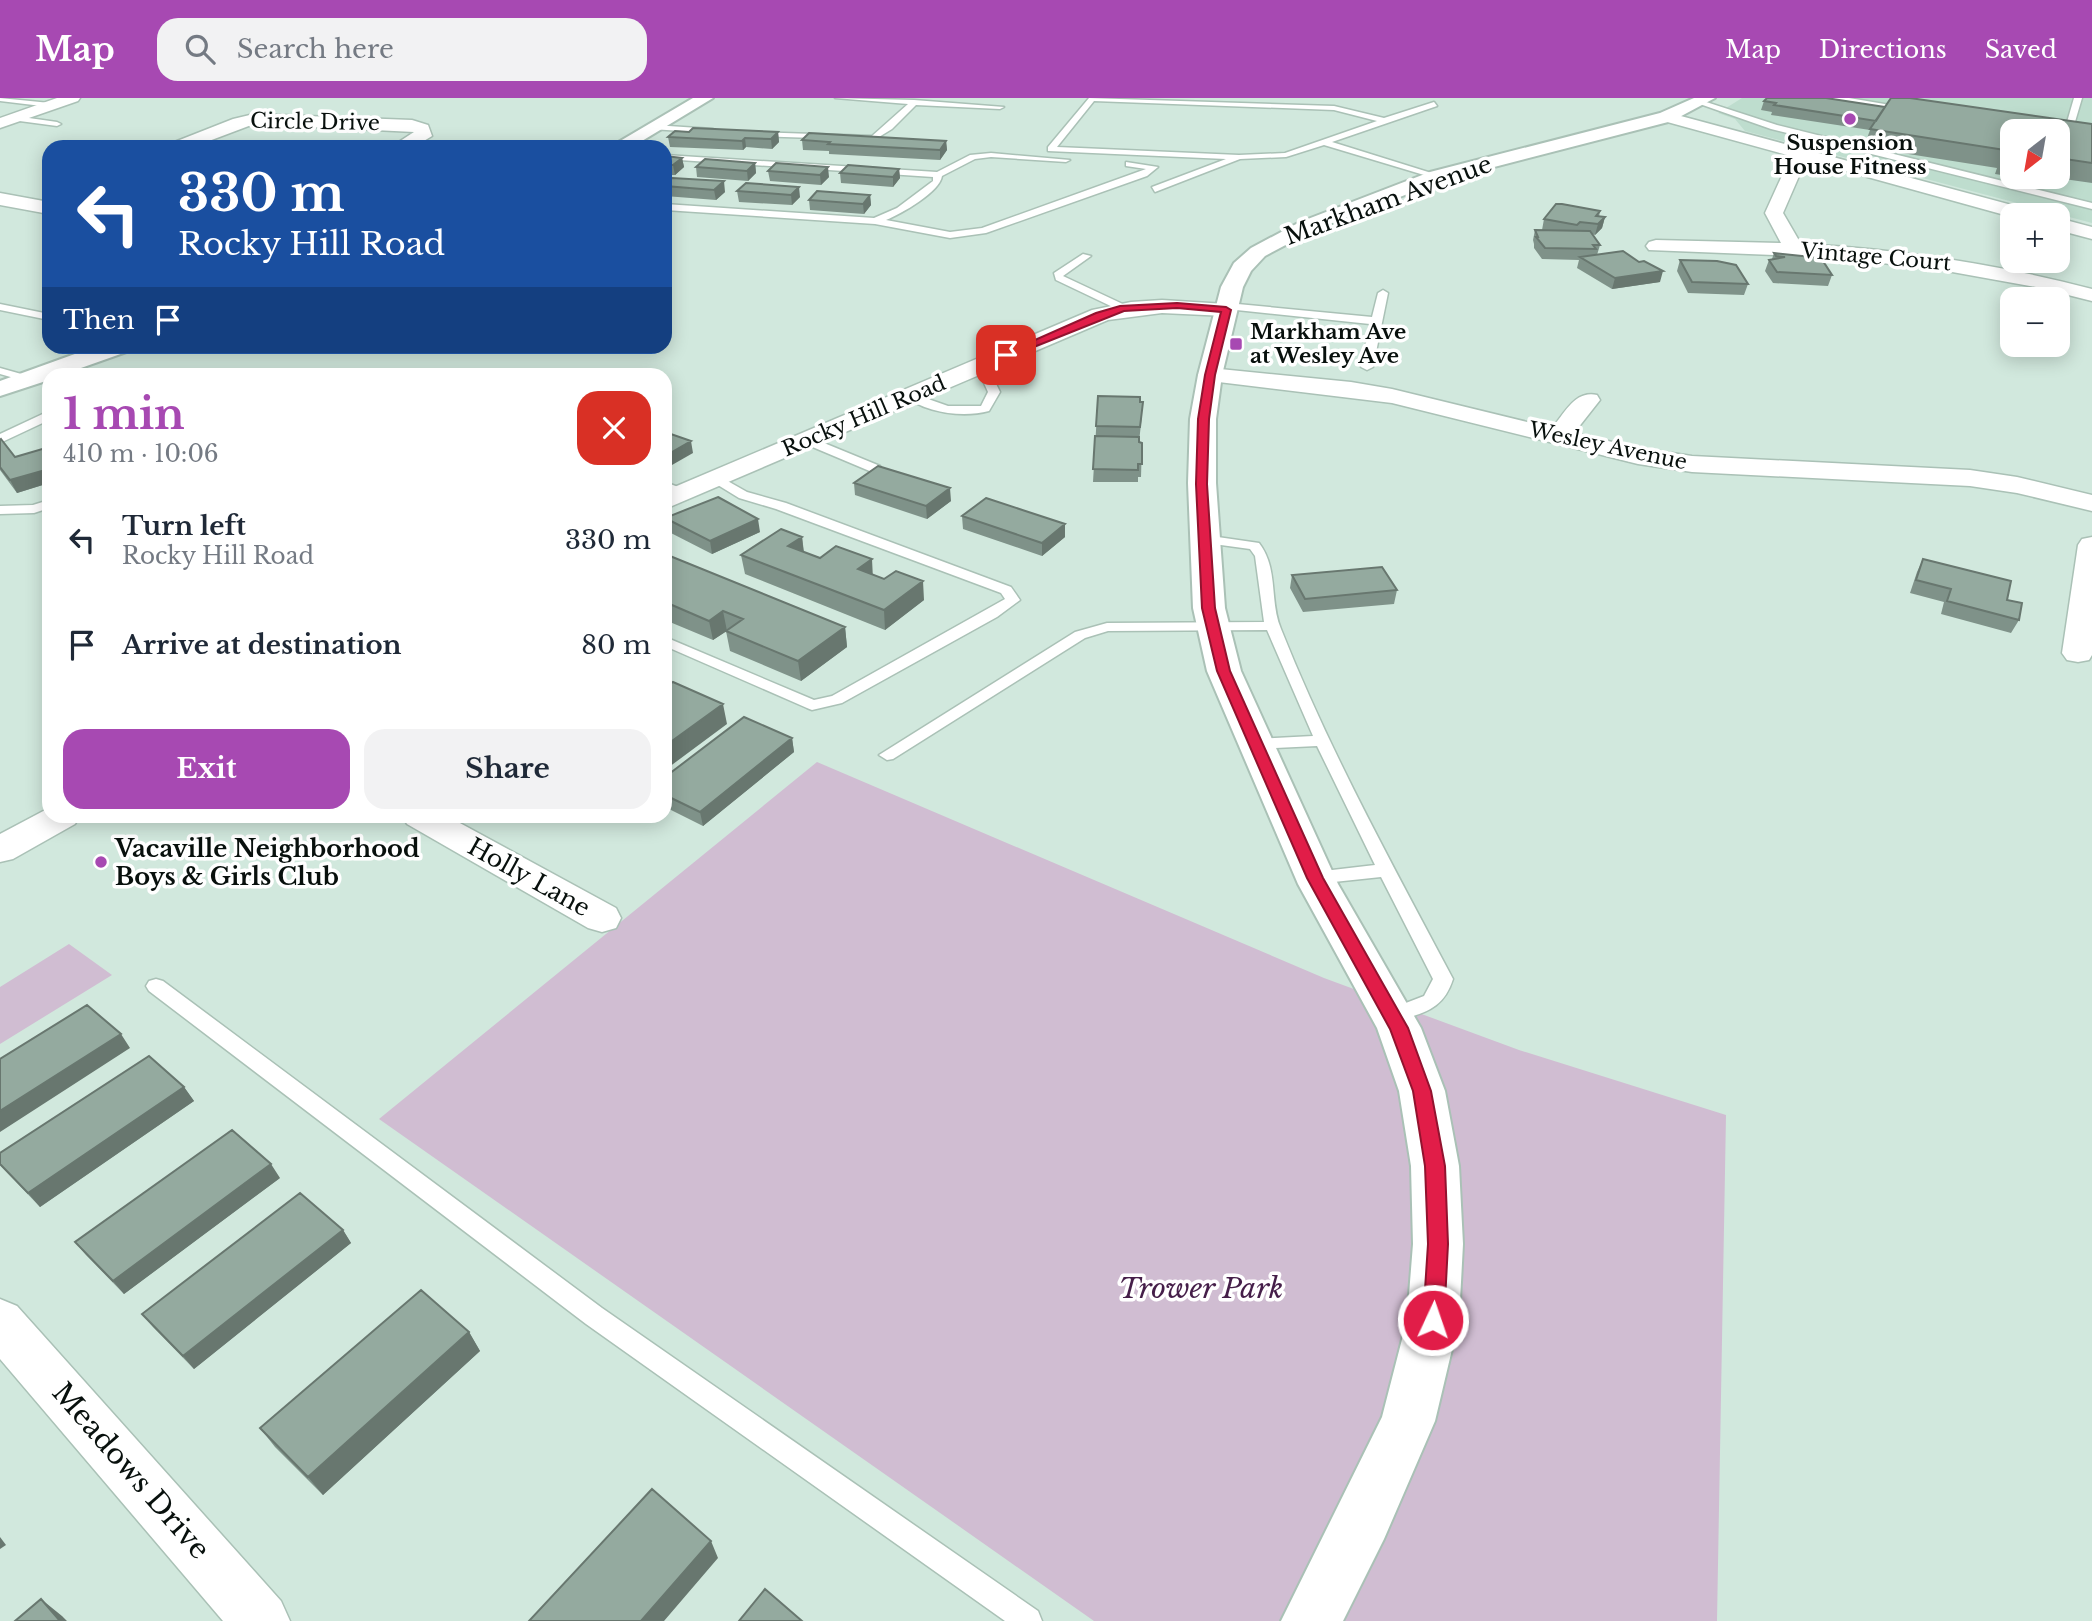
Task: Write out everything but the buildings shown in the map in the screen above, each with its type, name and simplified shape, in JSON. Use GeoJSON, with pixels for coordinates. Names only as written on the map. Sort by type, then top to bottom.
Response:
{"type":"FeatureCollection","features":[{"type":"Feature","properties":{"kind":"street"},"geometry":{"type":"LineString","coordinates":[[7,120],[72,98]]}},
{"type":"Feature","properties":{"kind":"street"},"geometry":{"type":"LineString","coordinates":[[631,140],[705,98]]}},
{"type":"Feature","properties":{"kind":"street","name":"Markham Avenue"},"geometry":{"type":"LineString","coordinates":[[1311,1621],[1364,1519],[1408,1421],[1433,1320],[1438,1244],[1435,1166],[1422,1091],[1399,1028],[1315,878],[1224,671],[1213,626],[1209,608],[1204,539],[1203,419],[1226,308],[1232,287],[1242,268],[1258,252],[1278,240],[1437,176],[1666,117],[1703,100]]}},
{"type":"Feature","properties":{"kind":"street"},"geometry":{"type":"LineString","coordinates":[[1666,117],[2000,208]]}},
{"type":"Feature","properties":{"kind":"street","name":"Circle Drive"},"geometry":{"type":"LineString","coordinates":[[195,140],[239,122],[286,118],[412,125],[422,129],[424,136],[415,140]]}},
{"type":"Feature","properties":{"kind":"street"},"geometry":{"type":"LineString","coordinates":[[1794,248],[1774,213],[1796,160],[1802,155]]}},
{"type":"Feature","properties":{"kind":"street"},"geometry":{"type":"LineString","coordinates":[[0,199],[42,204]]}},
{"type":"Feature","properties":{"kind":"street"},"geometry":{"type":"LineString","coordinates":[[2070,227],[2092,233]]}},
{"type":"Feature","properties":{"kind":"street","name":"Vintage Court"},"geometry":{"type":"LineString","coordinates":[[1656,246],[1866,252],[1946,262],[2022,276],[2092,295]]}},
{"type":"Feature","properties":{"kind":"street","name":"Rocky Hill Road"},"geometry":{"type":"LineString","coordinates":[[672,493],[717,479],[1100,315],[1123,308],[1177,305],[1226,308]]}},
{"type":"Feature","properties":{"kind":"street"},"geometry":{"type":"LineString","coordinates":[[67,368],[101,354]]}},
{"type":"Feature","properties":{"kind":"street","name":"Wesley Avenue"},"geometry":{"type":"LineString","coordinates":[[1210,375],[1379,393],[1639,456],[1692,464],[1970,478],[2017,485],[2092,503]]}},
{"type":"Feature","properties":{"kind":"street"},"geometry":{"type":"LineString","coordinates":[[0,389],[42,376]]}},
{"type":"Feature","properties":{"kind":"street"},"geometry":{"type":"LineString","coordinates":[[1558,437],[1588,400]]}},
{"type":"Feature","properties":{"kind":"street"},"geometry":{"type":"LineString","coordinates":[[2078,653],[2092,545]]}},
{"type":"Feature","properties":{"kind":"street"},"geometry":{"type":"LineString","coordinates":[[0,850],[49,823]]}},
{"type":"Feature","properties":{"kind":"street","name":"Holly Lane"},"geometry":{"type":"LineString","coordinates":[[433,823],[603,918]]}},
{"type":"Feature","properties":{"kind":"street","name":"Meadows Drive"},"geometry":{"type":"LineString","coordinates":[[0,1322],[261,1621]]}},
{"type":"Feature","properties":{"kind":"lane"},"geometry":{"type":"LineString","coordinates":[[838,98],[1000,107]]}},
{"type":"Feature","properties":{"kind":"lane"},"geometry":{"type":"LineString","coordinates":[[1418,98],[1434,104]]}},
{"type":"Feature","properties":{"kind":"lane"},"geometry":{"type":"LineString","coordinates":[[1385,121],[1334,108],[1092,99],[1051,149],[1239,157],[1286,155],[1385,121],[1434,104],[1446,98]]}},
{"type":"Feature","properties":{"kind":"lane"},"geometry":{"type":"LineString","coordinates":[[1833,98],[1921,111]]}},
{"type":"Feature","properties":{"kind":"lane"},"geometry":{"type":"LineString","coordinates":[[2070,125],[2078,98]]}},
{"type":"Feature","properties":{"kind":"lane"},"geometry":{"type":"LineString","coordinates":[[0,99],[50,105]]}},
{"type":"Feature","properties":{"kind":"lane"},"geometry":{"type":"LineString","coordinates":[[1703,100],[1774,127],[2092,206]]}},
{"type":"Feature","properties":{"kind":"lane"},"geometry":{"type":"LineString","coordinates":[[744,133],[874,138],[914,102]]}},
{"type":"Feature","properties":{"kind":"lane"},"geometry":{"type":"LineString","coordinates":[[7,120],[57,124]]}},
{"type":"Feature","properties":{"kind":"lane"},"geometry":{"type":"LineString","coordinates":[[654,127],[719,132]]}},
{"type":"Feature","properties":{"kind":"lane"},"geometry":{"type":"LineString","coordinates":[[1324,142],[1437,176]]}},
{"type":"Feature","properties":{"kind":"lane"},"geometry":{"type":"LineString","coordinates":[[672,151],[807,156]]}},
{"type":"Feature","properties":{"kind":"lane"},"geometry":{"type":"LineString","coordinates":[[672,157],[938,176],[973,157],[991,155],[1097,162]]}},
{"type":"Feature","properties":{"kind":"lane"},"geometry":{"type":"LineString","coordinates":[[1155,189],[1239,157]]}},
{"type":"Feature","properties":{"kind":"lane"},"geometry":{"type":"LineString","coordinates":[[672,207],[875,221],[950,235],[983,231],[1144,174],[1154,167],[1124,163]]}},
{"type":"Feature","properties":{"kind":"lane"},"geometry":{"type":"LineString","coordinates":[[875,221],[913,201],[937,182],[938,176]]}},
{"type":"Feature","properties":{"kind":"lane"},"geometry":{"type":"LineString","coordinates":[[1086,256],[1057,275],[1059,278],[1123,308]]}},
{"type":"Feature","properties":{"kind":"lane"},"geometry":{"type":"LineString","coordinates":[[1367,367],[1383,293]]}},
{"type":"Feature","properties":{"kind":"lane"},"geometry":{"type":"LineString","coordinates":[[0,307],[42,316]]}},
{"type":"Feature","properties":{"kind":"lane"},"geometry":{"type":"LineString","coordinates":[[1226,308],[1376,321]]}},
{"type":"Feature","properties":{"kind":"lane"},"geometry":{"type":"LineString","coordinates":[[911,396],[931,405],[974,412],[985,409],[994,392],[982,365]]}},
{"type":"Feature","properties":{"kind":"lane"},"geometry":{"type":"LineString","coordinates":[[0,371],[28,379]]}},
{"type":"Feature","properties":{"kind":"lane"},"geometry":{"type":"LineString","coordinates":[[0,439],[42,418]]}},
{"type":"Feature","properties":{"kind":"lane"},"geometry":{"type":"LineString","coordinates":[[807,440],[876,469]]}},
{"type":"Feature","properties":{"kind":"lane"},"geometry":{"type":"LineString","coordinates":[[672,644],[812,705],[837,700],[1013,600],[1006,590],[781,506],[743,495],[717,479]]}},
{"type":"Feature","properties":{"kind":"lane"},"geometry":{"type":"LineString","coordinates":[[0,510],[42,506]]}},
{"type":"Feature","properties":{"kind":"lane"},"geometry":{"type":"LineString","coordinates":[[1204,539],[1254,546],[1262,556],[1272,626],[1385,870],[1443,979],[1441,991],[1434,1001],[1392,1016]]}},
{"type":"Feature","properties":{"kind":"lane"},"geometry":{"type":"LineString","coordinates":[[887,755],[1080,635],[1107,627],[1272,626]]}},
{"type":"Feature","properties":{"kind":"lane"},"geometry":{"type":"LineString","coordinates":[[1256,744],[1323,741]]}},
{"type":"Feature","properties":{"kind":"lane"},"geometry":{"type":"LineString","coordinates":[[1315,878],[1385,870]]}},
{"type":"Feature","properties":{"kind":"lane"},"geometry":{"type":"LineString","coordinates":[[156,986],[594,1316],[1028,1621]]}},
{"type":"Feature","properties":{"kind":"shaded area"},"geometry":{"type":"Polygon","coordinates":[[[1742,98],[2092,98],[2092,223],[2070,217],[2070,203],[2017,203],[1745,131],[1735,119],[1718,113],[1742,98]]]}},
{"type":"Feature","properties":{"kind":"green space","name":"Trower Park"},"geometry":{"type":"Polygon","coordinates":[[[817,762],[1324,978],[1519,1050],[1726,1115],[1717,1621],[1094,1621],[379,1119],[817,762]]]}},
{"type":"Feature","properties":{"kind":"green space"},"geometry":{"type":"Polygon","coordinates":[[[69,944],[112,975],[0,1044],[0,987],[69,944]]]}},
{"type":"Feature","properties":{"kind":"place","name":"Suspension House Fitness"},"geometry":{"type":"Point","coordinates":[1850,119]}},
{"type":"Feature","properties":{"kind":"place","name":"Markham Ave at Wesley Ave"},"geometry":{"type":"Point","coordinates":[1236,344]}},
{"type":"Feature","properties":{"kind":"place","name":"Vacaville Neighborhood Boys & Girls Club"},"geometry":{"type":"Point","coordinates":[101,862]}},
{"type":"Feature","properties":{"kind":"route"},"geometry":{"type":"LineString","coordinates":[[1006,355],[1123,308],[1177,305],[1226,310],[1210,375],[1203,419],[1202,484],[1209,608],[1224,671],[1315,878],[1399,1028],[1422,1091],[1435,1166],[1438,1244],[1433,1320]]}}]}
